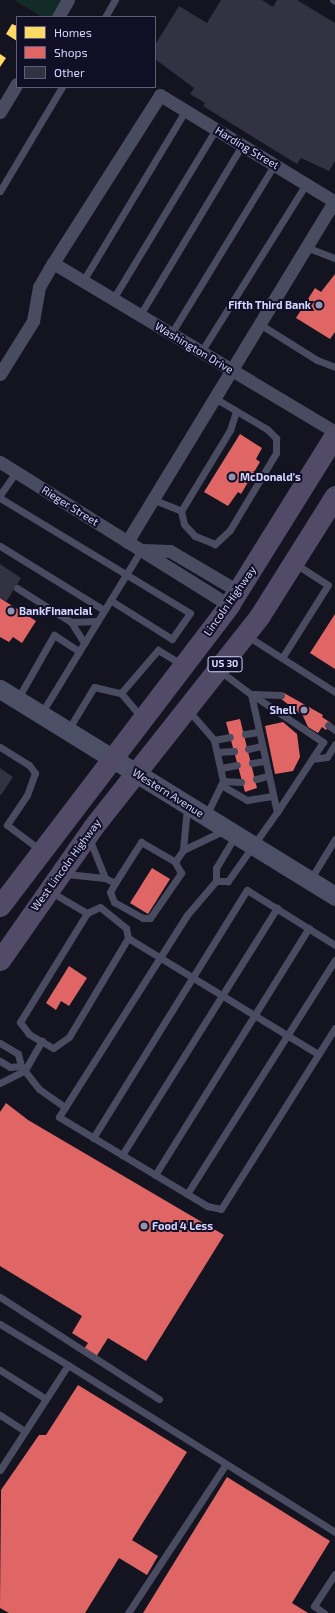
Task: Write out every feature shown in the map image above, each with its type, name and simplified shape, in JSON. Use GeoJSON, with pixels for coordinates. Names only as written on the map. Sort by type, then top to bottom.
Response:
{"type":"FeatureCollection","features":[{"type":"Feature","properties":{"kind":"main road","name":"Lincoln Highway"},"geometry":{"type":"LineString","coordinates":[[111,758],[185,666],[233,598],[335,434]]}},
{"type":"Feature","properties":{"kind":"main road","name":"US 30"},"geometry":{"type":"LineString","coordinates":[[137,774],[189,711],[246,635],[335,496]]}},
{"type":"Feature","properties":{"kind":"main road","name":"Western Avenue"},"geometry":{"type":"LineString","coordinates":[[0,689],[335,896]]}},
{"type":"Feature","properties":{"kind":"main road","name":"US 30"},"geometry":{"type":"LineString","coordinates":[[0,906],[40,849],[111,758]]}},
{"type":"Feature","properties":{"kind":"main road","name":"West Lincoln Highway"},"geometry":{"type":"LineString","coordinates":[[0,960],[52,882],[88,834],[137,774]]}},
{"type":"Feature","properties":{"kind":"street"},"geometry":{"type":"LineString","coordinates":[[59,16],[68,0]]}},
{"type":"Feature","properties":{"kind":"street"},"geometry":{"type":"LineString","coordinates":[[1,110],[16,86]]}},
{"type":"Feature","properties":{"kind":"street","name":"Harding Street"},"geometry":{"type":"LineString","coordinates":[[53,263],[160,95],[335,201]]}},
{"type":"Feature","properties":{"kind":"street"},"geometry":{"type":"LineString","coordinates":[[127,542],[258,323],[335,201]]}},
{"type":"Feature","properties":{"kind":"street"},"geometry":{"type":"LineString","coordinates":[[0,374],[33,321],[39,287],[53,263]]}},
{"type":"Feature","properties":{"kind":"street","name":"Washington Drive"},"geometry":{"type":"LineString","coordinates":[[53,263],[335,434]]}},
{"type":"Feature","properties":{"kind":"street","name":"Rieger Street"},"geometry":{"type":"LineString","coordinates":[[0,462],[141,550],[170,551],[233,598]]}},
{"type":"Feature","properties":{"kind":"lane"},"geometry":{"type":"LineString","coordinates":[[106,16],[115,0]]}},
{"type":"Feature","properties":{"kind":"lane"},"geometry":{"type":"LineString","coordinates":[[0,191],[61,88]]}},
{"type":"Feature","properties":{"kind":"lane"},"geometry":{"type":"LineString","coordinates":[[83,281],[185,111]]}},
{"type":"Feature","properties":{"kind":"lane"},"geometry":{"type":"LineString","coordinates":[[113,299],[216,129]]}},
{"type":"Feature","properties":{"kind":"lane"},"geometry":{"type":"LineString","coordinates":[[140,315],[242,145]]}},
{"type":"Feature","properties":{"kind":"lane"},"geometry":{"type":"LineString","coordinates":[[170,334],[274,164]]}},
{"type":"Feature","properties":{"kind":"lane"},"geometry":{"type":"LineString","coordinates":[[201,352],[306,184]]}},
{"type":"Feature","properties":{"kind":"lane"},"geometry":{"type":"LineString","coordinates":[[306,247],[335,258]]}},
{"type":"Feature","properties":{"kind":"lane"},"geometry":{"type":"LineString","coordinates":[[258,323],[317,360],[335,367]]}},
{"type":"Feature","properties":{"kind":"lane"},"geometry":{"type":"LineString","coordinates":[[213,397],[267,429],[276,438],[276,453],[230,530],[215,544],[195,536],[184,524],[181,511],[230,430],[236,412]]}},
{"type":"Feature","properties":{"kind":"lane"},"geometry":{"type":"LineString","coordinates":[[16,472],[0,497],[190,613],[172,639],[110,600]]}},
{"type":"Feature","properties":{"kind":"lane"},"geometry":{"type":"LineString","coordinates":[[152,499],[181,511]]}},
{"type":"Feature","properties":{"kind":"lane"},"geometry":{"type":"LineString","coordinates":[[0,546],[104,610]]}},
{"type":"Feature","properties":{"kind":"lane"},"geometry":{"type":"LineString","coordinates":[[41,714],[141,550]]}},
{"type":"Feature","properties":{"kind":"lane"},"geometry":{"type":"LineString","coordinates":[[282,658],[328,585],[294,562]]}},
{"type":"Feature","properties":{"kind":"lane"},"geometry":{"type":"LineString","coordinates":[[17,588],[71,622],[84,643]]}},
{"type":"Feature","properties":{"kind":"lane"},"geometry":{"type":"LineString","coordinates":[[71,622],[97,621]]}},
{"type":"Feature","properties":{"kind":"lane"},"geometry":{"type":"LineString","coordinates":[[17,700],[54,635],[80,651]]}},
{"type":"Feature","properties":{"kind":"lane"},"geometry":{"type":"LineString","coordinates":[[246,635],[335,692]]}},
{"type":"Feature","properties":{"kind":"lane"},"geometry":{"type":"LineString","coordinates":[[121,693],[158,650],[185,666]]}},
{"type":"Feature","properties":{"kind":"lane"},"geometry":{"type":"LineString","coordinates":[[216,880],[228,881],[277,812],[323,742],[219,671]]}},
{"type":"Feature","properties":{"kind":"lane"},"geometry":{"type":"LineString","coordinates":[[67,731],[94,687],[121,693],[142,719]]}},
{"type":"Feature","properties":{"kind":"lane"},"geometry":{"type":"LineString","coordinates":[[252,694],[281,695]]}},
{"type":"Feature","properties":{"kind":"lane"},"geometry":{"type":"LineString","coordinates":[[252,694],[271,796],[277,812]]}},
{"type":"Feature","properties":{"kind":"lane"},"geometry":{"type":"LineString","coordinates":[[189,711],[214,740],[221,768],[222,783],[206,816]]}},
{"type":"Feature","properties":{"kind":"lane"},"geometry":{"type":"LineString","coordinates":[[328,725],[335,730]]}},
{"type":"Feature","properties":{"kind":"lane"},"geometry":{"type":"LineString","coordinates":[[245,734],[258,732]]}},
{"type":"Feature","properties":{"kind":"lane"},"geometry":{"type":"LineString","coordinates":[[214,740],[230,737]]}},
{"type":"Feature","properties":{"kind":"lane"},"geometry":{"type":"LineString","coordinates":[[312,759],[327,757],[335,744]]}},
{"type":"Feature","properties":{"kind":"lane"},"geometry":{"type":"LineString","coordinates":[[248,748],[261,746]]}},
{"type":"Feature","properties":{"kind":"lane"},"geometry":{"type":"LineString","coordinates":[[0,747],[29,765],[35,773],[27,795],[7,825],[40,849]]}},
{"type":"Feature","properties":{"kind":"lane"},"geometry":{"type":"LineString","coordinates":[[217,752],[234,751]]}},
{"type":"Feature","properties":{"kind":"lane"},"geometry":{"type":"LineString","coordinates":[[252,763],[264,761]]}},
{"type":"Feature","properties":{"kind":"lane"},"geometry":{"type":"LineString","coordinates":[[221,768],[237,765]]}},
{"type":"Feature","properties":{"kind":"lane"},"geometry":{"type":"LineString","coordinates":[[256,779],[267,776]]}},
{"type":"Feature","properties":{"kind":"lane"},"geometry":{"type":"LineString","coordinates":[[222,783],[241,782]]}},
{"type":"Feature","properties":{"kind":"lane"},"geometry":{"type":"LineString","coordinates":[[222,783],[248,800],[271,796]]}},
{"type":"Feature","properties":{"kind":"lane"},"geometry":{"type":"LineString","coordinates":[[176,862],[183,850],[187,805]]}},
{"type":"Feature","properties":{"kind":"lane"},"geometry":{"type":"LineString","coordinates":[[183,850],[231,832]]}},
{"type":"Feature","properties":{"kind":"lane"},"geometry":{"type":"LineString","coordinates":[[231,832],[216,868],[216,880],[187,915],[159,957],[59,1117],[207,1206],[222,1209],[335,1028]]}},
{"type":"Feature","properties":{"kind":"lane"},"geometry":{"type":"LineString","coordinates":[[88,834],[105,878]]}},
{"type":"Feature","properties":{"kind":"lane"},"geometry":{"type":"LineString","coordinates":[[310,881],[335,839]]}},
{"type":"Feature","properties":{"kind":"lane"},"geometry":{"type":"LineString","coordinates":[[141,842],[176,862],[181,873],[150,918],[143,918],[114,902],[110,892],[115,884],[141,842]]}},
{"type":"Feature","properties":{"kind":"lane"},"geometry":{"type":"LineString","coordinates":[[87,913],[52,882],[77,873],[105,878],[115,884]]}},
{"type":"Feature","properties":{"kind":"lane"},"geometry":{"type":"LineString","coordinates":[[93,1138],[247,890],[335,945]]}},
{"type":"Feature","properties":{"kind":"lane"},"geometry":{"type":"LineString","coordinates":[[100,907],[113,914],[126,928],[128,938],[69,1037],[53,1048],[29,1034],[20,1022],[87,913],[100,907]]}},
{"type":"Feature","properties":{"kind":"lane"},"geometry":{"type":"LineString","coordinates":[[122,1155],[277,908]]}},
{"type":"Feature","properties":{"kind":"lane"},"geometry":{"type":"LineString","coordinates":[[155,1175],[308,928]]}},
{"type":"Feature","properties":{"kind":"lane"},"geometry":{"type":"LineString","coordinates":[[128,938],[318,1054]]}},
{"type":"Feature","properties":{"kind":"lane"},"geometry":{"type":"LineString","coordinates":[[187,1194],[335,960]]}},
{"type":"Feature","properties":{"kind":"lane"},"geometry":{"type":"LineString","coordinates":[[0,1084],[23,1068],[42,1041]]}},
{"type":"Feature","properties":{"kind":"lane"},"geometry":{"type":"LineString","coordinates":[[0,1043],[18,1054],[23,1068],[39,1089],[65,1107]]}},
{"type":"Feature","properties":{"kind":"lane"},"geometry":{"type":"LineString","coordinates":[[0,1061],[10,1067],[23,1068]]}},
{"type":"Feature","properties":{"kind":"lane"},"geometry":{"type":"LineString","coordinates":[[0,1297],[159,1399]]}},
{"type":"Feature","properties":{"kind":"lane"},"geometry":{"type":"LineString","coordinates":[[0,1324],[335,1532]]}},
{"type":"Feature","properties":{"kind":"lane"},"geometry":{"type":"LineString","coordinates":[[0,1470],[2,1460],[25,1431],[68,1365]]}},
{"type":"Feature","properties":{"kind":"lane"},"geometry":{"type":"LineString","coordinates":[[0,1370],[46,1399]]}},
{"type":"Feature","properties":{"kind":"lane"},"geometry":{"type":"LineString","coordinates":[[0,1415],[25,1431]]}},
{"type":"Feature","properties":{"kind":"lane"},"geometry":{"type":"LineString","coordinates":[[128,1613],[226,1464]]}},
{"type":"Feature","properties":{"kind":"lane"},"geometry":{"type":"LineString","coordinates":[[324,1613],[314,1606],[335,1574]]}},
{"type":"Feature","properties":{"kind":"green space"},"geometry":{"type":"Polygon","coordinates":[[[14,0],[62,0],[52,16],[40,16],[14,0]]]}},
{"type":"Feature","properties":{"kind":"building: Homes"},"geometry":{"type":"Polygon","coordinates":[[[12,24],[16,26],[16,40],[6,34],[12,24]]]}},
{"type":"Feature","properties":{"kind":"building: Homes"},"geometry":{"type":"Polygon","coordinates":[[[0,54],[6,58],[0,67],[0,54]]]}},
{"type":"Feature","properties":{"kind":"building: Shops","name":"Fifth Third Bank"},"geometry":{"type":"Polygon","coordinates":[[[335,274],[335,332],[330,339],[296,318],[315,288],[321,292],[335,274]]]}},
{"type":"Feature","properties":{"kind":"building: Shops","name":"McDonald's"},"geometry":{"type":"Polygon","coordinates":[[[240,434],[262,448],[256,459],[260,462],[241,494],[238,492],[228,506],[204,492],[240,434]]]}},
{"type":"Feature","properties":{"kind":"building: Shops","name":"BankFinancial"},"geometry":{"type":"Polygon","coordinates":[[[0,598],[36,621],[22,643],[13,637],[9,642],[0,637],[0,598]]]}},
{"type":"Feature","properties":{"kind":"building: Shops"},"geometry":{"type":"Polygon","coordinates":[[[335,614],[335,669],[310,653],[335,614]]]}},
{"type":"Feature","properties":{"kind":"building: Shops","name":"Shell"},"geometry":{"type":"Polygon","coordinates":[[[284,693],[323,715],[322,717],[331,723],[326,730],[322,727],[318,733],[308,727],[303,716],[280,698],[284,693]]]}},
{"type":"Feature","properties":{"kind":"building: Shops","name":"Shell"},"geometry":{"type":"Polygon","coordinates":[[[240,719],[257,788],[245,792],[226,722],[240,719]]]}},
{"type":"Feature","properties":{"kind":"building: Shops","name":"Shell"},"geometry":{"type":"Polygon","coordinates":[[[283,722],[297,734],[300,757],[293,771],[275,774],[265,726],[283,722]]]}},
{"type":"Feature","properties":{"kind":"building: Shops"},"geometry":{"type":"Polygon","coordinates":[[[152,868],[170,879],[148,914],[130,903],[152,868]]]}},
{"type":"Feature","properties":{"kind":"building: Shops"},"geometry":{"type":"Polygon","coordinates":[[[69,966],[87,978],[69,1006],[61,1001],[56,1010],[46,1003],[69,966]]]}},
{"type":"Feature","properties":{"kind":"building: Shops"},"geometry":{"type":"Polygon","coordinates":[[[6,1103],[28,1120],[224,1235],[146,1361],[108,1338],[96,1357],[84,1349],[88,1343],[72,1333],[82,1316],[0,1266],[0,1112],[6,1103]]]}},
{"type":"Feature","properties":{"kind":"building: Shops"},"geometry":{"type":"Polygon","coordinates":[[[78,1385],[187,1452],[132,1540],[158,1556],[147,1575],[119,1558],[85,1613],[9,1613],[0,1608],[1,1490],[39,1435],[46,1435],[78,1385]]]}},
{"type":"Feature","properties":{"kind":"building: Shops"},"geometry":{"type":"Polygon","coordinates":[[[227,1477],[330,1541],[292,1603],[308,1613],[143,1613],[227,1477]]]}},
{"type":"Feature","properties":{"kind":"building: Other"},"geometry":{"type":"Polygon","coordinates":[[[221,0],[262,0],[273,7],[277,0],[297,0],[335,23],[335,161],[329,171],[301,158],[297,164],[203,106],[205,103],[190,94],[194,88],[156,60],[156,43],[179,6],[207,23],[221,0]]]}},
{"type":"Feature","properties":{"kind":"building: Other"},"geometry":{"type":"Polygon","coordinates":[[[0,564],[21,578],[6,602],[0,598],[0,564]]]}},
{"type":"Feature","properties":{"kind":"building: Other"},"geometry":{"type":"Polygon","coordinates":[[[0,768],[13,777],[1,795],[0,794],[0,768]]]}},
{"type":"Feature","properties":{"kind":"place","name":"Fifth Third Bank"},"geometry":{"type":"Point","coordinates":[319,305]}},
{"type":"Feature","properties":{"kind":"place","name":"McDonald's"},"geometry":{"type":"Point","coordinates":[232,477]}},
{"type":"Feature","properties":{"kind":"place","name":"BankFinancial"},"geometry":{"type":"Point","coordinates":[11,611]}},
{"type":"Feature","properties":{"kind":"place","name":"Shell"},"geometry":{"type":"Point","coordinates":[304,710]}},
{"type":"Feature","properties":{"kind":"place","name":"Food 4 Less"},"geometry":{"type":"Point","coordinates":[144,1226]}}]}
